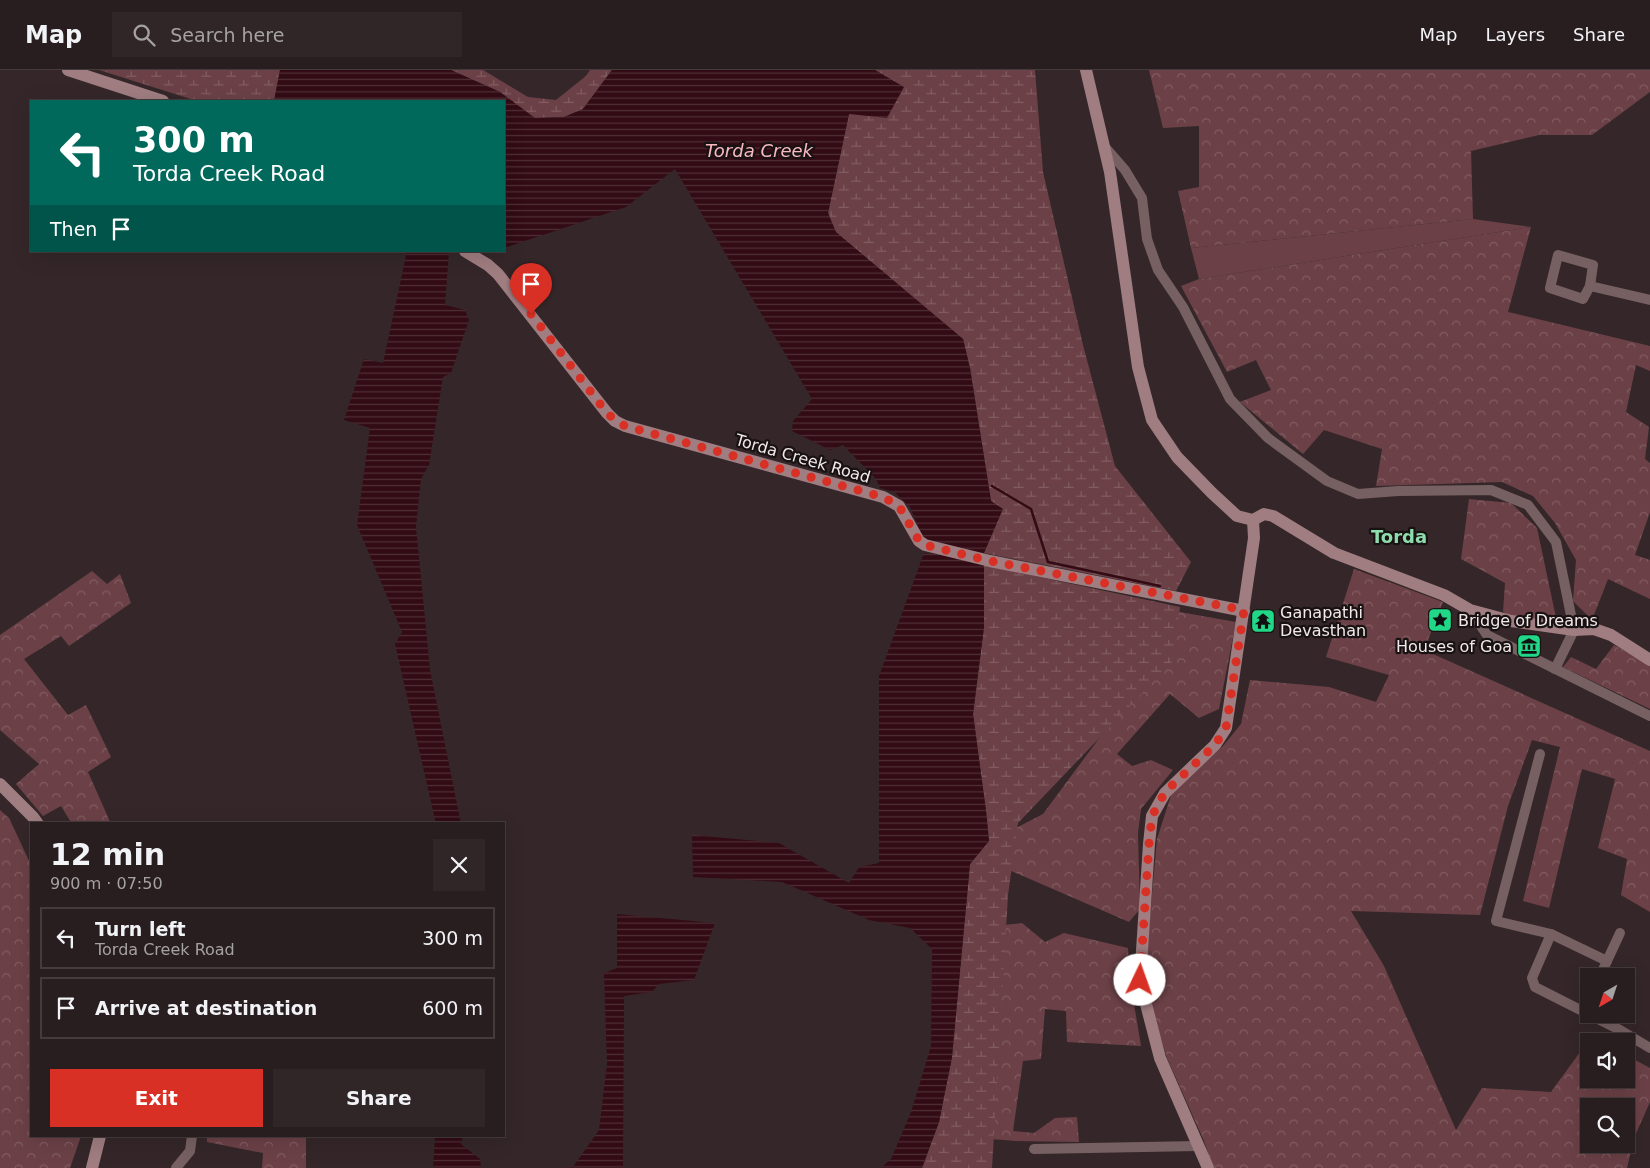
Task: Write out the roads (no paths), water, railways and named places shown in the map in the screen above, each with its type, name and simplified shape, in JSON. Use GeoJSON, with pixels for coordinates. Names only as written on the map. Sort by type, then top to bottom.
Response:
{"type":"FeatureCollection","features":[{"type":"Feature","properties":{"kind":"street"},"geometry":{"type":"LineString","coordinates":[[68,70],[160,100]]}},
{"type":"Feature","properties":{"kind":"street"},"geometry":{"type":"LineString","coordinates":[[1086,70],[1110,172],[1138,367],[1152,420],[1177,457],[1237,516],[1253,520],[1264,514],[1273,516],[1334,553],[1444,595],[1470,610],[1510,621],[1574,630],[1594,629],[1611,636],[1650,660]]}},
{"type":"Feature","properties":{"kind":"street"},"geometry":{"type":"LineString","coordinates":[[1105,147],[1125,170],[1142,198],[1147,239],[1158,270],[1183,307],[1230,399],[1268,438],[1327,481],[1358,494],[1491,490],[1528,505],[1556,542],[1574,630],[1555,669]]}},
{"type":"Feature","properties":{"kind":"street","name":"Torda Creek Road"},"geometry":{"type":"LineString","coordinates":[[467,252],[488,265],[509,286],[607,413],[625,426],[883,497],[899,506],[919,541],[925,545],[990,561],[1244,610]]}},
{"type":"Feature","properties":{"kind":"street"},"geometry":{"type":"LineString","coordinates":[[1558,255],[1593,265],[1590,286],[1583,299],[1550,288],[1558,255]]}},
{"type":"Feature","properties":{"kind":"street"},"geometry":{"type":"LineString","coordinates":[[1590,286],[1650,300]]}},
{"type":"Feature","properties":{"kind":"street"},"geometry":{"type":"LineString","coordinates":[[1208,1168],[1160,1058],[1140,980],[1149,844],[1152,816],[1165,792],[1215,745],[1226,728],[1254,538],[1253,520]]}},
{"type":"Feature","properties":{"kind":"street"},"geometry":{"type":"LineString","coordinates":[[1470,610],[1487,635],[1650,716]]}},
{"type":"Feature","properties":{"kind":"street"},"geometry":{"type":"LineString","coordinates":[[1540,754],[1496,921],[1551,934],[1607,961]]}},
{"type":"Feature","properties":{"kind":"street"},"geometry":{"type":"LineString","coordinates":[[0,784],[34,816],[37,822]]}},
{"type":"Feature","properties":{"kind":"street"},"geometry":{"type":"LineString","coordinates":[[1604,968],[1620,933]]}},
{"type":"Feature","properties":{"kind":"street"},"geometry":{"type":"LineString","coordinates":[[1551,934],[1532,978],[1535,987],[1580,1004]]}},
{"type":"Feature","properties":{"kind":"street"},"geometry":{"type":"LineString","coordinates":[[1610,1023],[1650,1048]]}},
{"type":"Feature","properties":{"kind":"street"},"geometry":{"type":"LineString","coordinates":[[92,1168],[100,1137]]}},
{"type":"Feature","properties":{"kind":"street"},"geometry":{"type":"LineString","coordinates":[[176,1168],[190,1151],[192,1137]]}},
{"type":"Feature","properties":{"kind":"street"},"geometry":{"type":"LineString","coordinates":[[1034,1149],[1198,1146]]}},
{"type":"Feature","properties":{"kind":"water","name":"Torda Creek"},"geometry":{"type":"Polygon","coordinates":[[[280,70],[451,70],[500,92],[535,118],[564,117],[583,109],[612,70],[875,70],[904,87],[887,118],[849,114],[828,213],[836,232],[963,339],[970,368],[991,501],[1003,509],[984,553],[984,627],[973,714],[989,841],[970,864],[952,1057],[939,1122],[922,1168],[881,1168],[891,1159],[911,1112],[931,1046],[932,949],[910,928],[869,920],[782,882],[693,877],[692,835],[779,843],[849,883],[859,867],[879,863],[879,676],[924,553],[945,555],[923,538],[910,507],[894,492],[880,488],[876,479],[843,445],[830,450],[792,431],[793,421],[812,399],[675,169],[626,207],[505,248],[505,100],[274,100],[280,70]]]}},
{"type":"Feature","properties":{"kind":"water"},"geometry":{"type":"Polygon","coordinates":[[[407,252],[449,252],[445,305],[465,310],[469,320],[451,373],[443,377],[429,465],[421,479],[416,527],[430,670],[461,822],[436,822],[395,644],[402,632],[357,525],[370,428],[344,420],[364,359],[383,363],[407,252]]]}},
{"type":"Feature","properties":{"kind":"water"},"geometry":{"type":"Polygon","coordinates":[[[617,914],[715,923],[694,980],[659,984],[652,992],[624,996],[623,1168],[562,1168],[573,1167],[599,1130],[607,1064],[604,973],[617,968],[617,914]]]}},
{"type":"Feature","properties":{"kind":"water"},"geometry":{"type":"Polygon","coordinates":[[[435,1137],[463,1137],[461,1144],[480,1159],[481,1168],[433,1168],[435,1137]]]}},
{"type":"Feature","properties":{"kind":"waterway"},"geometry":{"type":"LineString","coordinates":[[992,486],[1031,509],[1048,562],[1160,586]]}},
{"type":"Feature","properties":{"kind":"place","name":"Bridge of Dreams"},"geometry":{"type":"Point","coordinates":[1440,620]}},
{"type":"Feature","properties":{"kind":"place","name":"Ganapathi Devasthan"},"geometry":{"type":"Point","coordinates":[1263,621]}},
{"type":"Feature","properties":{"kind":"place","name":"Houses of Goa"},"geometry":{"type":"Point","coordinates":[1529,646]}},
{"type":"Feature","properties":{"kind":"district","name":"Torda"},"geometry":{"type":"Point","coordinates":[1399,537]}}]}
